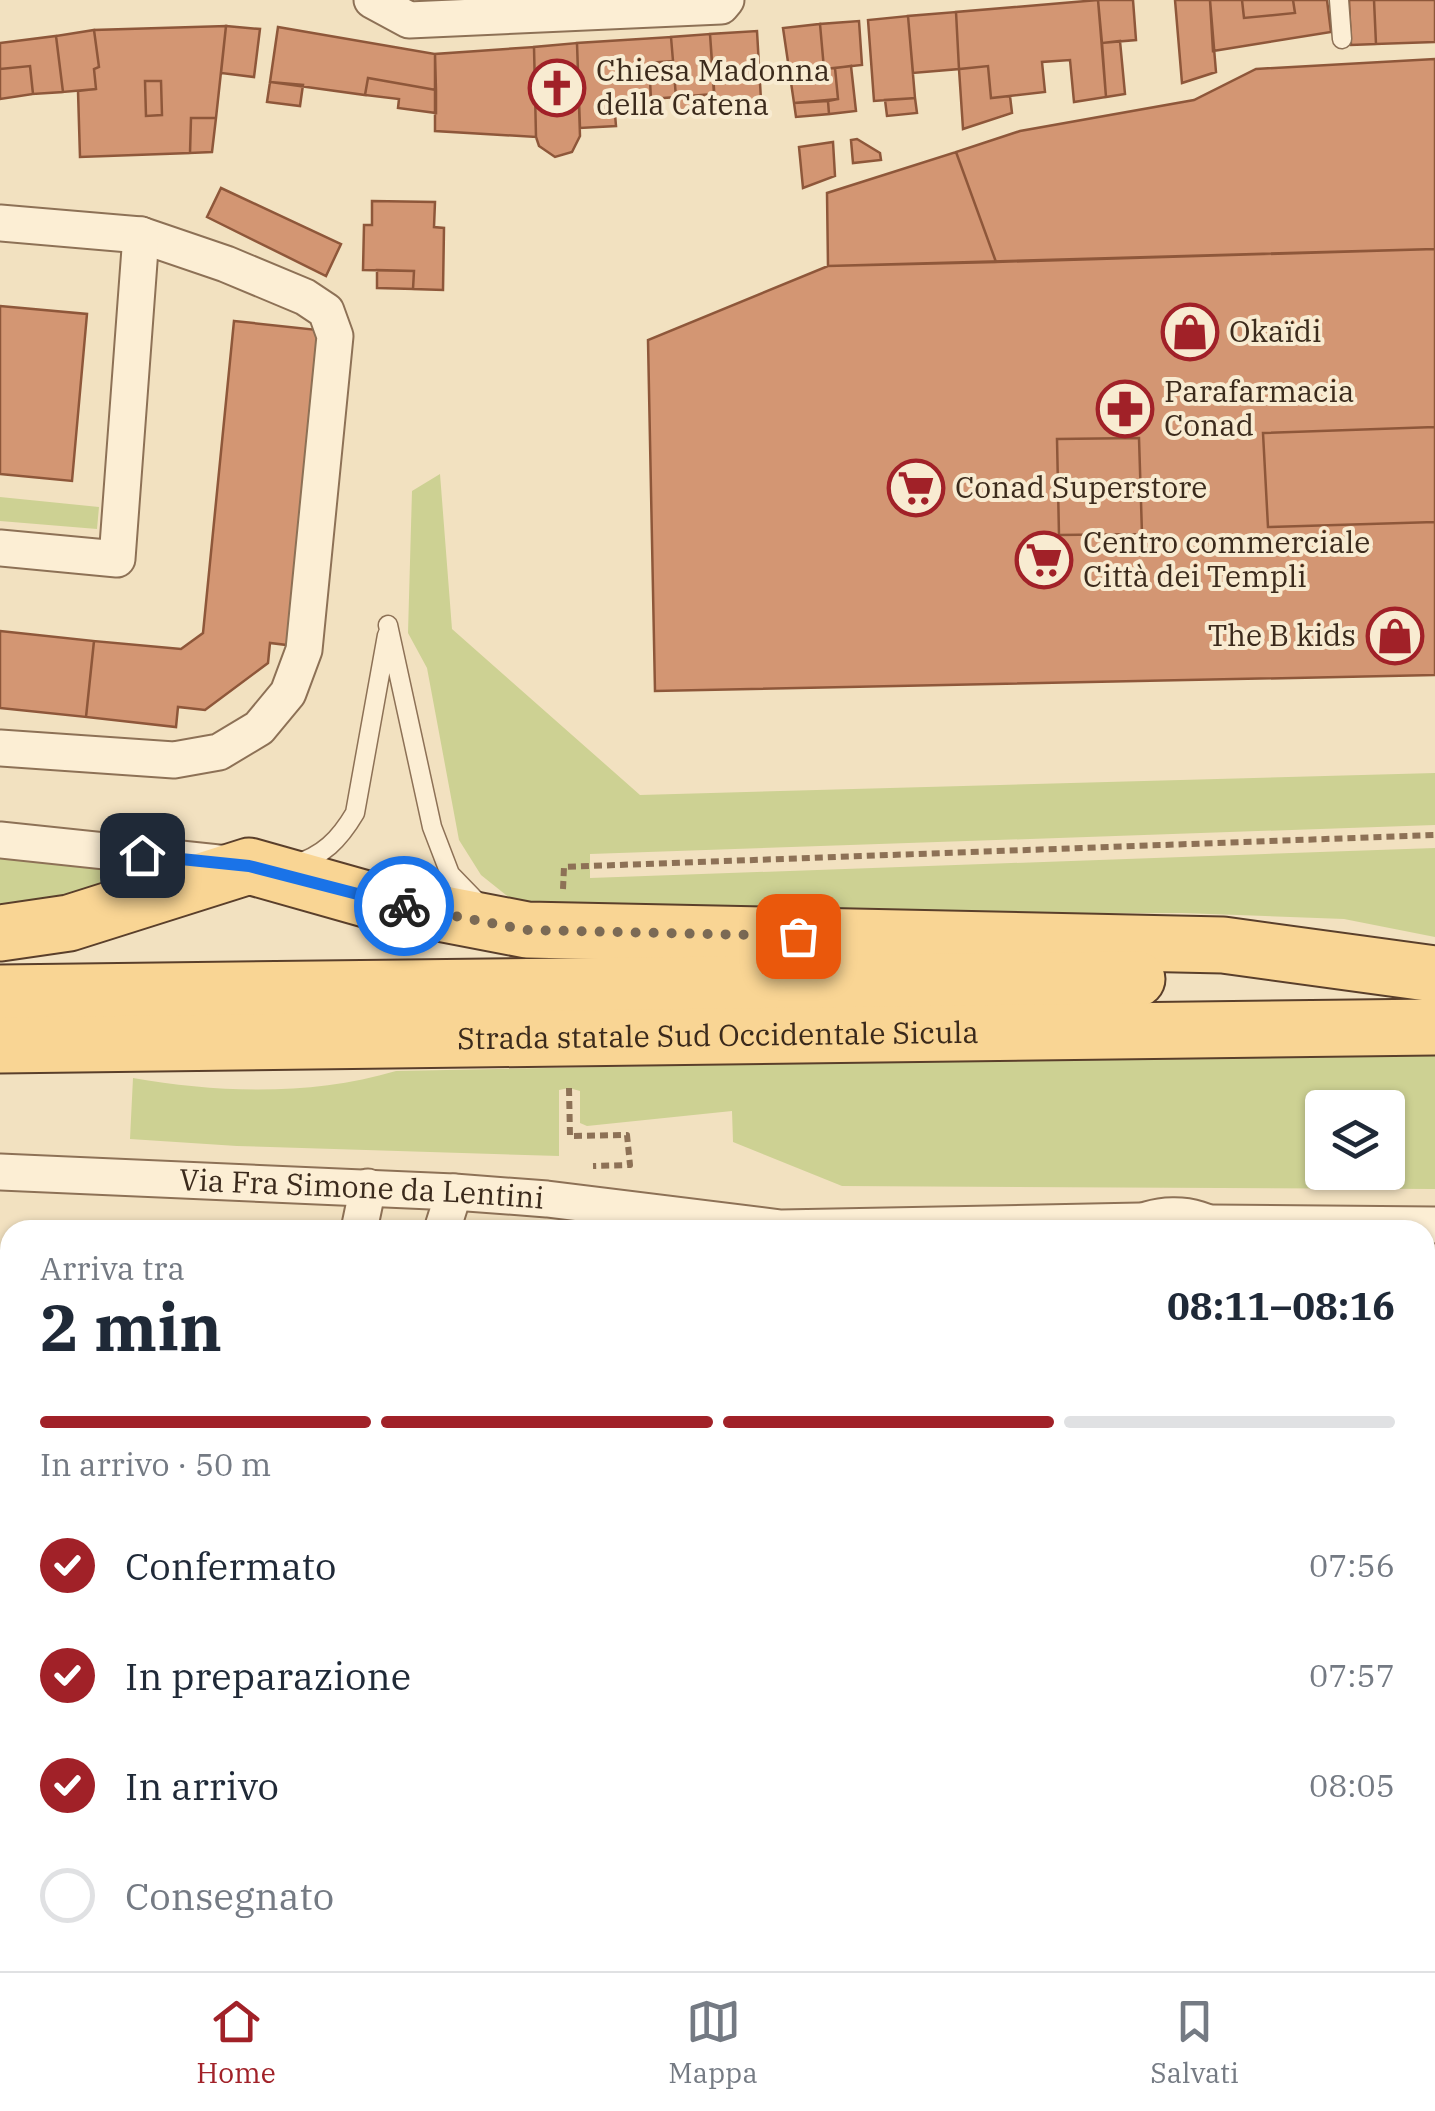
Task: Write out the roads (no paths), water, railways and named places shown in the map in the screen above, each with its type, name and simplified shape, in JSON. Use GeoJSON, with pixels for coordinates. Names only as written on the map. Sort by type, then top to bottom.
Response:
{"type":"FeatureCollection","features":[{"type":"Feature","properties":{"kind":"main road"},"geometry":{"type":"LineString","coordinates":[[0,933],[69,924],[249,866],[366,899],[545,913],[1223,945],[1435,975]]}},
{"type":"Feature","properties":{"kind":"main road","name":"Strada statale Sud Occidentale Sicula"},"geometry":{"type":"LineString","coordinates":[[0,993],[1435,975]]}},
{"type":"Feature","properties":{"kind":"main road","name":"Strada statale Sud Occidentale Sicula"},"geometry":{"type":"LineString","coordinates":[[0,1045],[1435,1028]]}},
{"type":"Feature","properties":{"kind":"street"},"geometry":{"type":"LineString","coordinates":[[372,0],[409,20],[721,6],[726,0]]}},
{"type":"Feature","properties":{"kind":"street"},"geometry":{"type":"LineString","coordinates":[[0,223],[141,236],[226,264],[326,311],[334,336],[304,650],[288,693],[259,728],[219,752],[174,760],[0,748]]}},
{"type":"Feature","properties":{"kind":"street"},"geometry":{"type":"LineString","coordinates":[[0,548],[117,559],[141,236]]}},
{"type":"Feature","properties":{"kind":"street"},"geometry":{"type":"LineString","coordinates":[[0,840],[249,866]]}},
{"type":"Feature","properties":{"kind":"street","name":"Via Fra Simone da Lentini"},"geometry":{"type":"LineString","coordinates":[[0,1172],[454,1192],[711,1220]]}},
{"type":"Feature","properties":{"kind":"street"},"geometry":{"type":"LineString","coordinates":[[361,1220],[368,1187]]}},
{"type":"Feature","properties":{"kind":"street"},"geometry":{"type":"LineString","coordinates":[[445,1220],[454,1192]]}},
{"type":"Feature","properties":{"kind":"street","name":"Via Fra Simone da Lentini"},"geometry":{"type":"LineString","coordinates":[[1153,1220],[1176,1214],[1196,1220]]}},
{"type":"Feature","properties":{"kind":"lane"},"geometry":{"type":"LineString","coordinates":[[1338,0],[1342,39]]}},
{"type":"Feature","properties":{"kind":"lane"},"geometry":{"type":"LineString","coordinates":[[249,866],[296,864],[325,852],[348,824],[354,813],[388,625],[432,827],[450,874],[479,905],[545,913]]}},
{"type":"Feature","properties":{"kind":"place","name":"Chiesa Madonna della Catena"},"geometry":{"type":"Point","coordinates":[557,88]}},
{"type":"Feature","properties":{"kind":"place","name":"Okaïdi"},"geometry":{"type":"Point","coordinates":[1190,332]}},
{"type":"Feature","properties":{"kind":"place","name":"Parafarmacia Conad"},"geometry":{"type":"Point","coordinates":[1125,409]}},
{"type":"Feature","properties":{"kind":"place","name":"Conad Superstore"},"geometry":{"type":"Point","coordinates":[916,488]}},
{"type":"Feature","properties":{"kind":"place","name":"Centro commerciale Città dei Templi"},"geometry":{"type":"Point","coordinates":[1044,560]}},
{"type":"Feature","properties":{"kind":"place","name":"The B kids"},"geometry":{"type":"Point","coordinates":[1395,636]}}]}
